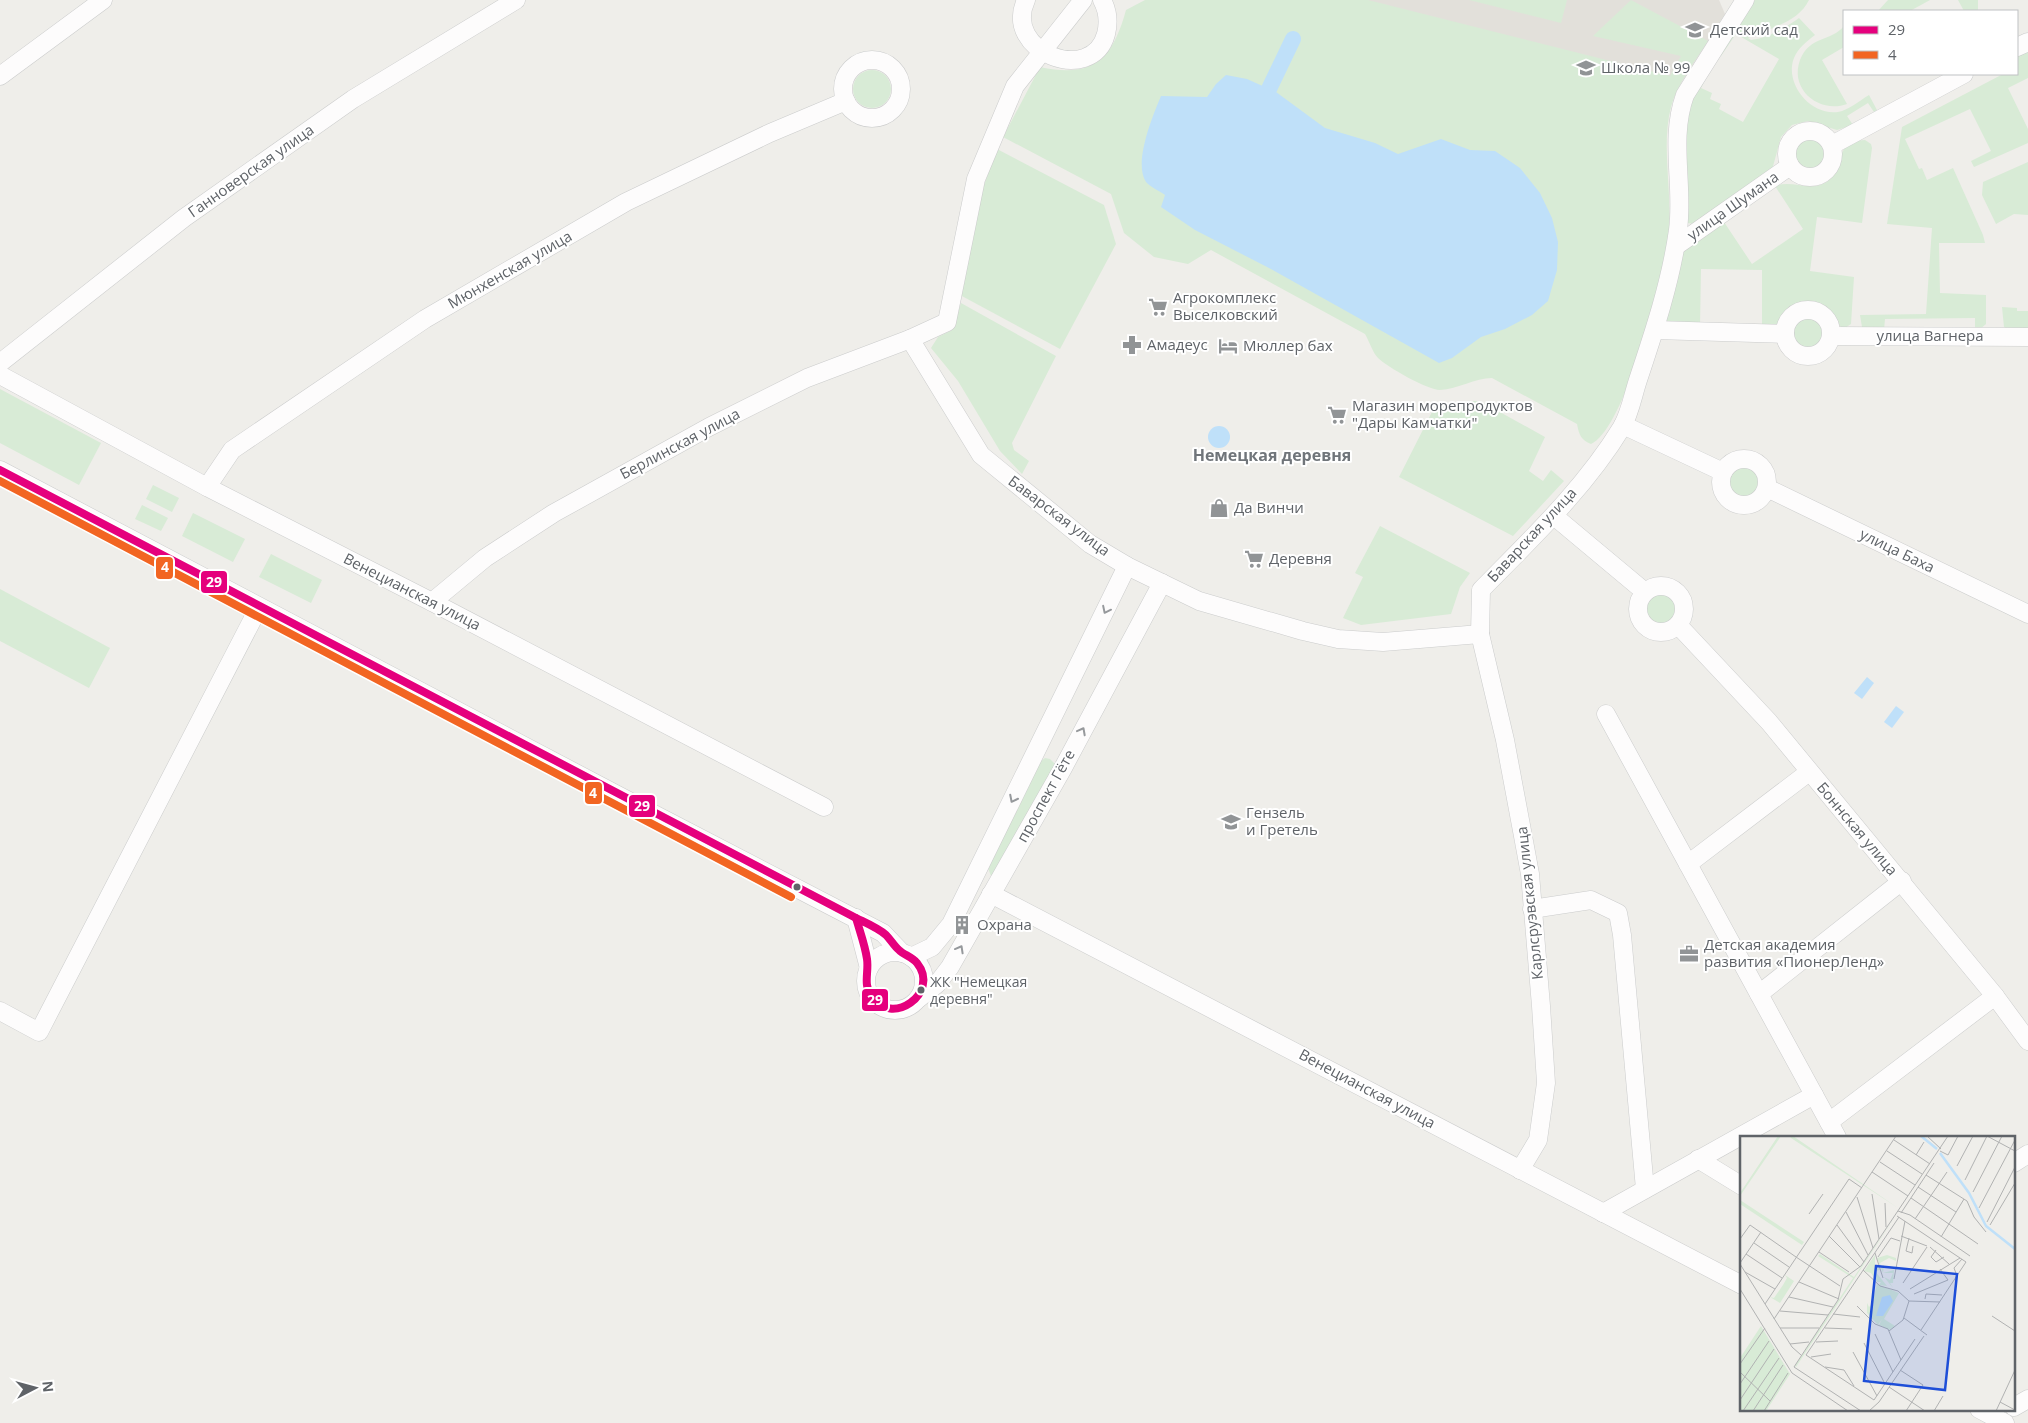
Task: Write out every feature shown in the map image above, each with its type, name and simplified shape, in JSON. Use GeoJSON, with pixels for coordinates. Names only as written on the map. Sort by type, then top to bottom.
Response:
{"type":"FeatureCollection","features":[{"type":"Feature","properties":{"kind":"street"},"geometry":{"type":"LineString","coordinates":[[0,76],[103,0]]}},
{"type":"Feature","properties":{"kind":"street","name":"Ганноверская улица"},"geometry":{"type":"LineString","coordinates":[[0,363],[184,218],[328,116],[516,0]]}},
{"type":"Feature","properties":{"kind":"street"},"geometry":{"type":"LineString","coordinates":[[1026,0],[1021,13],[1022,24],[1029,38],[1042,52],[1060,60],[1071,60],[1092,53],[1104,40],[1108,26],[1108,15],[1102,0]]}},
{"type":"Feature","properties":{"kind":"street"},"geometry":{"type":"LineString","coordinates":[[1042,52],[1083,0]]}},
{"type":"Feature","properties":{"kind":"street","name":"Баварская улица"},"geometry":{"type":"LineString","coordinates":[[910,339],[980,455],[1090,544],[1127,566],[1199,601],[1303,631],[1338,638],[1383,642],[1480,634],[1481,590],[1554,516],[1623,425],[1655,330],[1676,246],[1678,228],[1677,129],[1679,111],[1685,95],[1745,0]]}},
{"type":"Feature","properties":{"kind":"street","name":"Берлинская улица"},"geometry":{"type":"LineString","coordinates":[[432,602],[485,558],[554,514],[709,427],[807,378],[910,339],[947,322],[976,179],[1015,86],[1042,52]]}},
{"type":"Feature","properties":{"kind":"street"},"geometry":{"type":"LineString","coordinates":[[1832,145],[1962,75]]}},
{"type":"Feature","properties":{"kind":"street","name":"Мюнхенская улица"},"geometry":{"type":"LineString","coordinates":[[207,487],[232,450],[425,319],[626,202],[770,133],[846,101]]}},
{"type":"Feature","properties":{"kind":"street"},"geometry":{"type":"LineString","coordinates":[[1807,130],[1822,133],[1832,145],[1833,160],[1824,173],[1810,177],[1795,172],[1790,166],[1787,158],[1789,143],[1800,132],[1807,130]]}},
{"type":"Feature","properties":{"kind":"street","name":"улица Шумана"},"geometry":{"type":"LineString","coordinates":[[1676,246],[1790,166]]}},
{"type":"Feature","properties":{"kind":"street"},"geometry":{"type":"LineString","coordinates":[[1813,310],[1826,318],[1830,324],[1831,336],[1828,347],[1822,352],[1807,357],[1793,351],[1788,346],[1785,334],[1787,323],[1791,316],[1798,312],[1813,310]]}},
{"type":"Feature","properties":{"kind":"street"},"geometry":{"type":"LineString","coordinates":[[1655,330],[1785,334]]}},
{"type":"Feature","properties":{"kind":"street","name":"улица Вагнера"},"geometry":{"type":"LineString","coordinates":[[1831,336],[2028,337]]}},
{"type":"Feature","properties":{"kind":"street","name":"Венецианская улица"},"geometry":{"type":"LineString","coordinates":[[0,374],[207,487],[432,602],[824,807]]}},
{"type":"Feature","properties":{"kind":"street"},"geometry":{"type":"LineString","coordinates":[[1623,425],[1722,472]]}},
{"type":"Feature","properties":{"kind":"street"},"geometry":{"type":"LineString","coordinates":[[1741,458],[1756,461],[1766,473],[1767,488],[1758,501],[1743,506],[1735,504],[1723,494],[1720,483],[1722,472],[1727,465],[1741,458]]}},
{"type":"Feature","properties":{"kind":"street"},"geometry":{"type":"LineString","coordinates":[[0,470],[635,805],[883,933],[910,958],[922,972],[924,982],[918,999],[902,1009],[893,1010],[876,1003],[870,996],[866,978],[869,968],[875,960],[883,954],[892,952],[910,958]]}},
{"type":"Feature","properties":{"kind":"street","name":"улица Баха"},"geometry":{"type":"LineString","coordinates":[[1767,488],[2028,614]]}},
{"type":"Feature","properties":{"kind":"street"},"geometry":{"type":"LineString","coordinates":[[1554,516],[1645,592]]}},
{"type":"Feature","properties":{"kind":"street","name":"проспект Гёте"},"geometry":{"type":"LineString","coordinates":[[910,958],[932,947],[951,924],[1127,566]]}},
{"type":"Feature","properties":{"kind":"street","name":"проспект Гёте"},"geometry":{"type":"LineString","coordinates":[[918,999],[937,984],[950,967],[1063,768],[1162,583]]}},
{"type":"Feature","properties":{"kind":"street"},"geometry":{"type":"LineString","coordinates":[[1658,585],[1666,585],[1679,593],[1683,600],[1685,611],[1681,622],[1668,631],[1660,632],[1646,627],[1638,613],[1640,598],[1645,592],[1658,585]]}},
{"type":"Feature","properties":{"kind":"street"},"geometry":{"type":"LineString","coordinates":[[0,1012],[39,1032],[260,607]]}},
{"type":"Feature","properties":{"kind":"street","name":"Боннская улица"},"geometry":{"type":"LineString","coordinates":[[1678,625],[1769,722],[1902,881],[1995,996],[2028,1041]]}},
{"type":"Feature","properties":{"kind":"street","name":"Карлсруэвская улица"},"geometry":{"type":"LineString","coordinates":[[1480,634],[1515,788],[1530,874],[1546,1083],[1538,1140],[1520,1170]]}},
{"type":"Feature","properties":{"kind":"street"},"geometry":{"type":"LineString","coordinates":[[1606,714],[1833,1129],[1995,996]]}},
{"type":"Feature","properties":{"kind":"street"},"geometry":{"type":"LineString","coordinates":[[1688,864],[1809,772]]}},
{"type":"Feature","properties":{"kind":"street"},"geometry":{"type":"LineString","coordinates":[[1759,994],[1902,881]]}},
{"type":"Feature","properties":{"kind":"street","name":"Венецианская улица"},"geometry":{"type":"LineString","coordinates":[[991,894],[1740,1284]]}},
{"type":"Feature","properties":{"kind":"street"},"geometry":{"type":"LineString","coordinates":[[1532,909],[1591,900],[1618,913],[1622,934],[1645,1189]]}},
{"type":"Feature","properties":{"kind":"street"},"geometry":{"type":"LineString","coordinates":[[856,918],[869,968]]}},
{"type":"Feature","properties":{"kind":"street"},"geometry":{"type":"LineString","coordinates":[[1603,1213],[1814,1095]]}},
{"type":"Feature","properties":{"kind":"street"},"geometry":{"type":"LineString","coordinates":[[2016,1162],[2028,1154]]}},
{"type":"Feature","properties":{"kind":"street"},"geometry":{"type":"LineString","coordinates":[[1698,1159],[1740,1185]]}},
{"type":"Feature","properties":{"kind":"street"},"geometry":{"type":"LineString","coordinates":[[2016,1406],[2028,1399]]}},
{"type":"Feature","properties":{"kind":"shaded area"},"geometry":{"type":"Polygon","coordinates":[[[1353,0],[1719,0],[1725,14],[1676,91],[1353,0]]]}},
{"type":"Feature","properties":{"kind":"green space"},"geometry":{"type":"Polygon","coordinates":[[[1145,0],[1368,0],[1670,76],[1681,56],[1593,36],[1631,0],[1708,41],[1682,81],[1671,107],[1667,137],[1670,214],[1666,249],[1642,345],[1618,409],[1604,432],[1591,444],[1581,437],[1577,424],[1492,378],[1440,390],[1417,382],[1378,358],[1365,334],[1211,250],[1188,264],[1154,257],[1124,233],[1111,194],[1003,137],[1040,67],[1073,70],[1097,62],[1114,42],[1126,10],[1145,0]]]}},
{"type":"Feature","properties":{"kind":"green space"},"geometry":{"type":"Polygon","coordinates":[[[1469,0],[1567,0],[1561,23],[1469,0]]]}},
{"type":"Feature","properties":{"kind":"green space"},"geometry":{"type":"Polygon","coordinates":[[[1755,0],[1809,0],[1798,14],[1782,24],[1748,38],[1751,40],[1770,35],[1799,18],[1815,35],[1798,51],[1792,68],[1796,87],[1809,103],[1818,109],[1838,112],[1869,95],[1877,110],[1874,112],[1868,103],[1847,116],[1853,125],[1837,130],[1808,121],[1792,125],[1781,137],[1772,170],[1695,224],[1687,223],[1683,116],[1704,74],[1707,76],[1701,88],[1712,93],[1710,99],[1721,104],[1719,109],[1743,122],[1779,59],[1736,34],[1721,56],[1718,54],[1755,0]]]}},
{"type":"Feature","properties":{"kind":"green space"},"geometry":{"type":"Polygon","coordinates":[[[1888,0],[1930,0],[1912,10],[1879,10],[1888,0]]]}},
{"type":"Feature","properties":{"kind":"green space"},"geometry":{"type":"Polygon","coordinates":[[[1958,0],[1978,0],[1978,10],[1963,10],[1958,0]]]}},
{"type":"Feature","properties":{"kind":"green space"},"geometry":{"type":"Polygon","coordinates":[[[1843,27],[1843,48],[1822,60],[1847,104],[1827,106],[1809,97],[1803,90],[1799,81],[1798,71],[1800,60],[1809,46],[1839,31],[1843,27]]]}},
{"type":"Feature","properties":{"kind":"green space"},"geometry":{"type":"Polygon","coordinates":[[[2028,50],[2028,78],[2008,88],[2028,129],[2028,143],[1974,167],[1971,161],[1991,151],[1970,109],[1905,139],[1919,169],[1922,168],[1927,180],[1953,168],[1983,235],[1985,243],[1939,243],[1940,293],[1986,295],[1986,324],[1980,329],[1975,330],[1975,318],[1885,319],[1884,330],[1865,330],[1862,327],[1860,315],[1926,314],[1932,228],[1887,224],[1902,127],[2001,75],[2018,75],[2018,55],[2028,50]]]}},
{"type":"Feature","properties":{"kind":"green space"},"geometry":{"type":"Polygon","coordinates":[[[872,70],[886,75],[891,89],[886,103],[872,108],[858,103],[853,89],[858,75],[872,70]]]}},
{"type":"Feature","properties":{"kind":"green space"},"geometry":{"type":"Polygon","coordinates":[[[1811,137],[1817,138],[1822,142],[1826,147],[1826,159],[1822,164],[1817,168],[1811,169],[1805,168],[1800,164],[1796,159],[1795,153],[1796,147],[1800,142],[1805,138],[1811,137]]]}},
{"type":"Feature","properties":{"kind":"green space"},"geometry":{"type":"Polygon","coordinates":[[[1865,140],[1871,144],[1872,148],[1862,223],[1817,217],[1810,271],[1854,277],[1851,324],[1845,328],[1841,327],[1832,314],[1824,307],[1813,303],[1801,302],[1790,307],[1774,328],[1762,329],[1762,270],[1701,269],[1700,327],[1668,324],[1666,320],[1681,253],[1724,222],[1752,264],[1803,229],[1775,186],[1789,184],[1816,186],[1823,184],[1834,175],[1841,156],[1848,145],[1855,141],[1865,140]]]}},
{"type":"Feature","properties":{"kind":"green space"},"geometry":{"type":"Polygon","coordinates":[[[997,149],[1104,205],[1116,244],[1060,349],[960,295],[979,199],[997,149]]]}},
{"type":"Feature","properties":{"kind":"green space"},"geometry":{"type":"Polygon","coordinates":[[[2028,162],[2028,215],[2014,214],[1996,224],[1982,195],[1983,182],[2028,162]]]}},
{"type":"Feature","properties":{"kind":"green space"},"geometry":{"type":"Polygon","coordinates":[[[961,303],[1056,356],[1012,443],[1014,450],[1029,461],[1022,474],[1000,451],[958,381],[931,348],[938,337],[952,330],[961,303]]]}},
{"type":"Feature","properties":{"kind":"green space"},"geometry":{"type":"Polygon","coordinates":[[[2002,307],[2017,308],[2017,311],[2028,311],[2028,331],[2004,327],[2002,307]]]}},
{"type":"Feature","properties":{"kind":"green space"},"geometry":{"type":"Polygon","coordinates":[[[1808,317],[1814,318],[1819,322],[1823,327],[1823,339],[1819,344],[1814,348],[1808,349],[1802,348],[1797,344],[1793,339],[1792,333],[1793,327],[1797,322],[1802,318],[1808,317]]]}},
{"type":"Feature","properties":{"kind":"green space"},"geometry":{"type":"Polygon","coordinates":[[[0,389],[101,443],[79,485],[0,443],[0,389]]]}},
{"type":"Feature","properties":{"kind":"green space"},"geometry":{"type":"Polygon","coordinates":[[[1480,401],[1545,437],[1529,471],[1543,481],[1551,470],[1564,481],[1513,536],[1399,477],[1434,408],[1440,404],[1480,401]]]}},
{"type":"Feature","properties":{"kind":"green space"},"geometry":{"type":"Polygon","coordinates":[[[1744,466],[1750,467],[1755,471],[1759,476],[1759,488],[1755,493],[1750,497],[1744,498],[1738,497],[1733,493],[1729,488],[1728,482],[1729,476],[1733,471],[1738,467],[1744,466]]]}},
{"type":"Feature","properties":{"kind":"green space"},"geometry":{"type":"Polygon","coordinates":[[[153,485],[179,498],[172,512],[146,499],[153,485]]]}},
{"type":"Feature","properties":{"kind":"green space"},"geometry":{"type":"Polygon","coordinates":[[[142,505],[168,518],[161,531],[135,519],[142,505]]]}},
{"type":"Feature","properties":{"kind":"green space"},"geometry":{"type":"Polygon","coordinates":[[[193,513],[245,539],[233,562],[182,536],[193,513]]]}},
{"type":"Feature","properties":{"kind":"green space"},"geometry":{"type":"Polygon","coordinates":[[[1380,526],[1470,573],[1460,587],[1451,614],[1361,625],[1343,618],[1363,577],[1355,573],[1380,526]]]}},
{"type":"Feature","properties":{"kind":"green space"},"geometry":{"type":"Polygon","coordinates":[[[271,554],[322,580],[311,603],[259,577],[271,554]]]}},
{"type":"Feature","properties":{"kind":"green space"},"geometry":{"type":"Polygon","coordinates":[[[0,589],[110,648],[89,688],[0,641],[0,589]]]}},
{"type":"Feature","properties":{"kind":"green space"},"geometry":{"type":"Polygon","coordinates":[[[1661,593],[1667,594],[1672,598],[1676,603],[1676,615],[1672,620],[1667,624],[1661,625],[1655,624],[1650,620],[1646,615],[1645,609],[1646,603],[1650,598],[1655,594],[1661,593]]]}},
{"type":"Feature","properties":{"kind":"green space"},"geometry":{"type":"Polygon","coordinates":[[[1045,758],[1050,759],[1055,764],[1054,770],[995,876],[991,876],[988,868],[1041,761],[1045,758]]]}},
{"type":"Feature","properties":{"kind":"water"},"geometry":{"type":"Polygon","coordinates":[[[1226,75],[1247,79],[1276,92],[1325,128],[1375,143],[1398,154],[1441,139],[1470,150],[1495,151],[1520,168],[1540,193],[1552,218],[1558,242],[1557,270],[1548,301],[1532,315],[1505,329],[1481,337],[1452,358],[1439,363],[1269,268],[1195,230],[1161,207],[1165,195],[1146,182],[1142,163],[1146,139],[1161,96],[1207,97],[1216,84],[1226,75]]]}},
{"type":"Feature","properties":{"kind":"water"},"geometry":{"type":"Polygon","coordinates":[[[1219,426],[1227,429],[1230,437],[1227,445],[1219,448],[1211,445],[1208,437],[1211,429],[1219,426]]]}},
{"type":"Feature","properties":{"kind":"water"},"geometry":{"type":"Polygon","coordinates":[[[1867,677],[1874,683],[1862,699],[1854,693],[1867,677]]]}},
{"type":"Feature","properties":{"kind":"water"},"geometry":{"type":"Polygon","coordinates":[[[1896,706],[1904,712],[1892,728],[1884,722],[1896,706]]]}},
{"type":"Feature","properties":{"kind":"waterway"},"geometry":{"type":"LineString","coordinates":[[1269,89],[1293,39]]}},
{"type":"Feature","properties":{"kind":"transit line","name":"29"},"geometry":{"type":"LineString","coordinates":[[0,470],[856,918]]}},
{"type":"Feature","properties":{"kind":"transit line","name":"4"},"geometry":{"type":"LineString","coordinates":[[0,481],[791,897]]}},
{"type":"Feature","properties":{"kind":"transit line","name":"29"},"geometry":{"type":"LineString","coordinates":[[856,918],[883,932],[897,948],[917,963],[923,974],[923,985],[918,995],[910,1003],[901,1008],[890,1009],[880,1005],[871,996],[867,987],[866,954],[856,918]]}},
{"type":"Feature","properties":{"kind":"place","name":"Детский сад"},"geometry":{"type":"Point","coordinates":[1695,30]}},
{"type":"Feature","properties":{"kind":"place","name":"Школа № 99"},"geometry":{"type":"Point","coordinates":[1586,68]}},
{"type":"Feature","properties":{"kind":"place","name":"Агрокомплекс Выселковский"},"geometry":{"type":"Point","coordinates":[1158,307]}},
{"type":"Feature","properties":{"kind":"place","name":"Амадеус"},"geometry":{"type":"Point","coordinates":[1132,345]}},
{"type":"Feature","properties":{"kind":"place","name":"Мюллер бах"},"geometry":{"type":"Point","coordinates":[1228,346]}},
{"type":"Feature","properties":{"kind":"place","name":"Магазин морепродуктов \"Дары Камчатки\""},"geometry":{"type":"Point","coordinates":[1337,415]}},
{"type":"Feature","properties":{"kind":"place","name":"Да Винчи"},"geometry":{"type":"Point","coordinates":[1219,508]}},
{"type":"Feature","properties":{"kind":"place","name":"Деревня"},"geometry":{"type":"Point","coordinates":[1254,559]}},
{"type":"Feature","properties":{"kind":"place","name":"Гензель и Гретель"},"geometry":{"type":"Point","coordinates":[1231,822]}},
{"type":"Feature","properties":{"kind":"place","name":"Охрана"},"geometry":{"type":"Point","coordinates":[962,925]}},
{"type":"Feature","properties":{"kind":"place","name":"Детская академия развития «ПионерЛенд»"},"geometry":{"type":"Point","coordinates":[1689,954]}},
{"type":"Feature","properties":{"kind":"place","name":"ЖК \"Немецкая деревня\""},"geometry":{"type":"Point","coordinates":[921,990]}},
{"type":"Feature","properties":{"kind":"district","name":"Немецкая деревня"},"geometry":{"type":"Point","coordinates":[1272,455]}}]}
